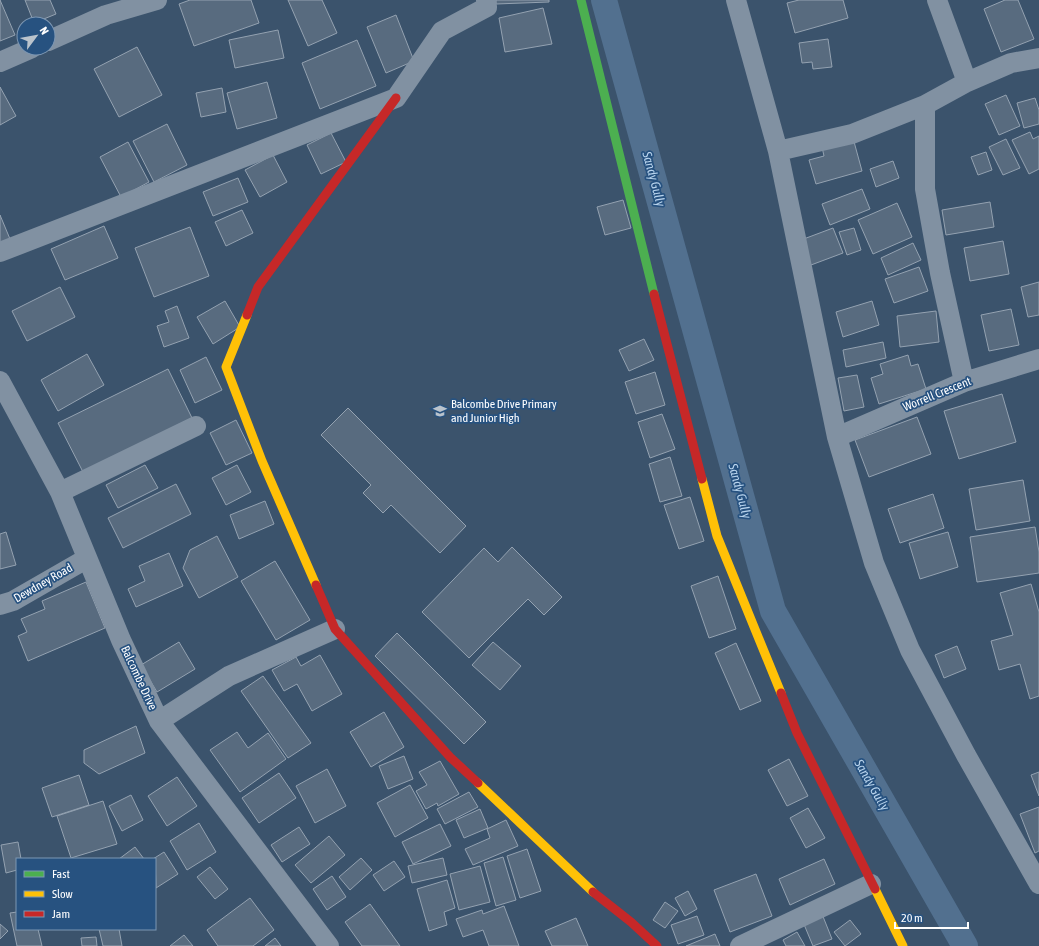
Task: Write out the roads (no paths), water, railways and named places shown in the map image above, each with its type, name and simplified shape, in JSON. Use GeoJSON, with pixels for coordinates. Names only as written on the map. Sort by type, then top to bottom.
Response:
{"type":"FeatureCollection","features":[{"type":"Feature","properties":{"kind":"street"},"geometry":{"type":"LineString","coordinates":[[56,38],[106,16],[157,0]]}},
{"type":"Feature","properties":{"kind":"street"},"geometry":{"type":"LineString","coordinates":[[486,0],[487,7],[442,31],[396,98],[258,287],[226,367],[262,461],[335,629],[450,757],[581,882],[657,946]]}},
{"type":"Feature","properties":{"kind":"street"},"geometry":{"type":"LineString","coordinates":[[581,0],[634,216],[717,536],[797,733],[902,946]]}},
{"type":"Feature","properties":{"kind":"street"},"geometry":{"type":"LineString","coordinates":[[736,0],[778,151],[837,437],[874,563],[894,615],[910,650],[966,755],[1039,884]]}},
{"type":"Feature","properties":{"kind":"street"},"geometry":{"type":"LineString","coordinates":[[937,0],[966,82]]}},
{"type":"Feature","properties":{"kind":"street"},"geometry":{"type":"LineString","coordinates":[[0,62],[16,55]]}},
{"type":"Feature","properties":{"kind":"street"},"geometry":{"type":"LineString","coordinates":[[778,151],[852,134],[925,105],[966,82],[1011,63],[1039,58]]}},
{"type":"Feature","properties":{"kind":"street"},"geometry":{"type":"LineString","coordinates":[[0,252],[396,98]]}},
{"type":"Feature","properties":{"kind":"street"},"geometry":{"type":"LineString","coordinates":[[925,105],[925,189],[940,273],[964,382]]}},
{"type":"Feature","properties":{"kind":"street","name":"Worrell Crescent"},"geometry":{"type":"LineString","coordinates":[[837,437],[964,382],[1039,359]]}},
{"type":"Feature","properties":{"kind":"street","name":"Balcombe Drive"},"geometry":{"type":"LineString","coordinates":[[0,380],[60,492],[86,559],[159,721],[329,946]]}},
{"type":"Feature","properties":{"kind":"street"},"geometry":{"type":"LineString","coordinates":[[60,492],[196,426]]}},
{"type":"Feature","properties":{"kind":"street","name":"Dewdney Road"},"geometry":{"type":"LineString","coordinates":[[0,605],[13,601],[86,559]]}},
{"type":"Feature","properties":{"kind":"street"},"geometry":{"type":"LineString","coordinates":[[159,721],[229,676],[335,629]]}},
{"type":"Feature","properties":{"kind":"street"},"geometry":{"type":"LineString","coordinates":[[740,946],[872,884]]}},
{"type":"Feature","properties":{"kind":"waterway","name":"Sandy Gully"},"geometry":{"type":"LineString","coordinates":[[604,0],[773,611],[965,946]]}},
{"type":"Feature","properties":{"kind":"place","name":"Balcombe Drive Primary and Junior High"},"geometry":{"type":"Point","coordinates":[440,411]}}]}
